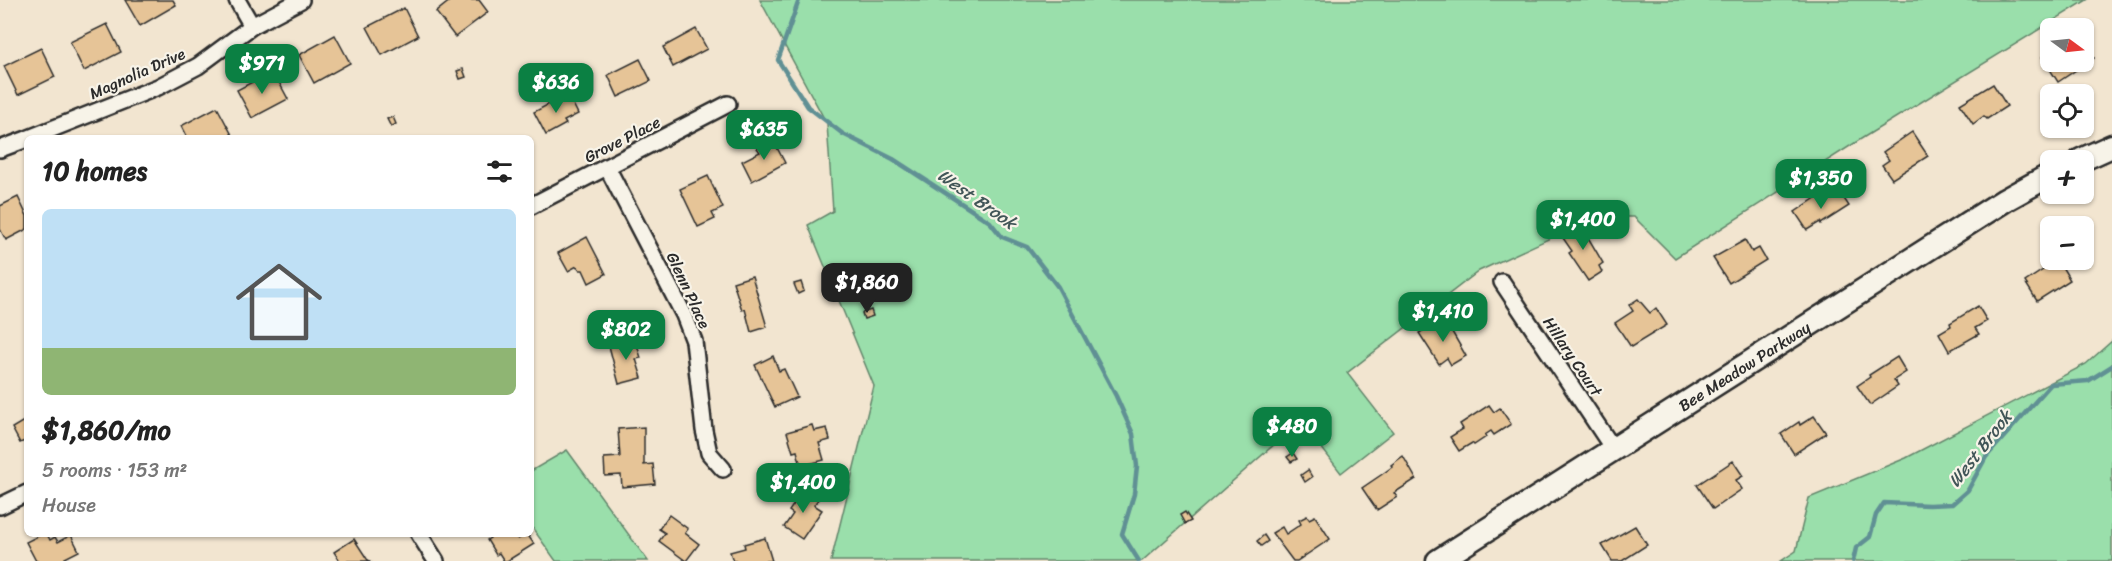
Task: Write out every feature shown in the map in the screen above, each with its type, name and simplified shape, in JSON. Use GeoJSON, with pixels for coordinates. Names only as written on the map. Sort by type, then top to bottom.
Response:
{"type":"FeatureCollection","features":[{"type":"Feature","properties":{"kind":"street"},"geometry":{"type":"LineString","coordinates":[[237,0],[252,26]]}},
{"type":"Feature","properties":{"kind":"street","name":"Magnolia Drive"},"geometry":{"type":"LineString","coordinates":[[35,135],[168,81],[198,66],[252,26],[301,0]]}},
{"type":"Feature","properties":{"kind":"street","name":"Grove Place"},"geometry":{"type":"LineString","coordinates":[[534,204],[728,104]]}},
{"type":"Feature","properties":{"kind":"street","name":"Magnolia Drive"},"geometry":{"type":"LineString","coordinates":[[0,149],[24,140]]}},
{"type":"Feature","properties":{"kind":"street"},"geometry":{"type":"LineString","coordinates":[[2094,154],[2112,146]]}},
{"type":"Feature","properties":{"kind":"street","name":"Glenn Place"},"geometry":{"type":"LineString","coordinates":[[607,167],[694,341],[704,430],[709,453],[723,469]]}},
{"type":"Feature","properties":{"kind":"street","name":"Bee Meadow Parkway"},"geometry":{"type":"LineString","coordinates":[[1438,561],[2005,200],[2040,181]]}},
{"type":"Feature","properties":{"kind":"street","name":"Hillary Court"},"geometry":{"type":"LineString","coordinates":[[1502,282],[1614,450]]}},
{"type":"Feature","properties":{"kind":"street"},"geometry":{"type":"LineString","coordinates":[[0,506],[24,494]]}},
{"type":"Feature","properties":{"kind":"street"},"geometry":{"type":"LineString","coordinates":[[421,537],[436,561]]}},
{"type":"Feature","properties":{"kind":"green space"},"geometry":{"type":"Polygon","coordinates":[[[760,0],[2087,0],[2058,18],[2040,18],[2040,29],[1861,139],[1675,258],[1634,217],[1596,217],[1479,271],[1347,373],[1393,432],[1341,473],[1301,421],[1142,561],[831,561],[874,386],[808,225],[833,211],[827,124],[760,0]]]}},
{"type":"Feature","properties":{"kind":"green space"},"geometry":{"type":"Polygon","coordinates":[[[2112,341],[2112,561],[1781,561],[1796,551],[1809,498],[1906,458],[2086,364],[2112,341]]]}},
{"type":"Feature","properties":{"kind":"green space"},"geometry":{"type":"Polygon","coordinates":[[[567,450],[648,561],[556,561],[534,530],[534,469],[567,450]]]}},
{"type":"Feature","properties":{"kind":"building"},"geometry":{"type":"Polygon","coordinates":[[[125,0],[173,0],[176,5],[140,26],[125,0]]]}},
{"type":"Feature","properties":{"kind":"building"},"geometry":{"type":"Polygon","coordinates":[[[451,0],[479,0],[488,12],[455,37],[436,12],[451,0]]]}},
{"type":"Feature","properties":{"kind":"building"},"geometry":{"type":"Polygon","coordinates":[[[404,8],[418,36],[382,55],[367,27],[404,8]]]}},
{"type":"Feature","properties":{"kind":"building"},"geometry":{"type":"Polygon","coordinates":[[[107,24],[121,52],[84,71],[70,42],[107,24]]]}},
{"type":"Feature","properties":{"kind":"building"},"geometry":{"type":"Polygon","coordinates":[[[696,29],[707,49],[673,67],[663,47],[696,29]]]}},
{"type":"Feature","properties":{"kind":"building"},"geometry":{"type":"Polygon","coordinates":[[[335,35],[350,63],[314,83],[299,55],[335,35]]]}},
{"type":"Feature","properties":{"kind":"building"},"geometry":{"type":"Polygon","coordinates":[[[41,48],[55,77],[18,95],[4,66],[41,48]]]}},
{"type":"Feature","properties":{"kind":"building"},"geometry":{"type":"Polygon","coordinates":[[[640,59],[651,81],[618,97],[608,75],[640,59]]]}},
{"type":"Feature","properties":{"kind":"building"},"geometry":{"type":"Polygon","coordinates":[[[463,69],[466,77],[460,79],[457,71],[463,69]]]}},
{"type":"Feature","properties":{"kind":"building"},"geometry":{"type":"Polygon","coordinates":[[[273,71],[288,99],[252,118],[237,90],[273,71]]]}},
{"type":"Feature","properties":{"kind":"building"},"geometry":{"type":"Polygon","coordinates":[[[2052,72],[2073,72],[2058,82],[2052,72]]]}},
{"type":"Feature","properties":{"kind":"building"},"geometry":{"type":"Polygon","coordinates":[[[1993,84],[2007,106],[1987,119],[1984,116],[1973,124],[1960,104],[1993,84]]]}},
{"type":"Feature","properties":{"kind":"building"},"geometry":{"type":"Polygon","coordinates":[[[568,94],[578,114],[564,121],[566,124],[546,135],[534,112],[568,94]]]}},
{"type":"Feature","properties":{"kind":"building"},"geometry":{"type":"Polygon","coordinates":[[[217,107],[232,135],[186,135],[181,126],[217,107]]]}},
{"type":"Feature","properties":{"kind":"building"},"geometry":{"type":"Polygon","coordinates":[[[393,117],[396,124],[391,127],[387,119],[393,117]]]}},
{"type":"Feature","properties":{"kind":"building"},"geometry":{"type":"Polygon","coordinates":[[[1912,132],[1928,156],[1892,179],[1882,165],[1889,160],[1883,152],[1912,132]]]}},
{"type":"Feature","properties":{"kind":"building"},"geometry":{"type":"Polygon","coordinates":[[[773,140],[785,163],[752,181],[742,161],[760,152],[757,148],[773,140]]]}},
{"type":"Feature","properties":{"kind":"building"},"geometry":{"type":"Polygon","coordinates":[[[708,176],[723,208],[712,213],[715,219],[698,227],[680,189],[708,176]]]}},
{"type":"Feature","properties":{"kind":"building"},"geometry":{"type":"Polygon","coordinates":[[[1839,191],[1849,206],[1807,230],[1795,212],[1823,193],[1827,199],[1839,191]]]}},
{"type":"Feature","properties":{"kind":"building"},"geometry":{"type":"Polygon","coordinates":[[[18,197],[24,210],[24,231],[6,240],[0,229],[0,206],[18,197]]]}},
{"type":"Feature","properties":{"kind":"building"},"geometry":{"type":"Polygon","coordinates":[[[1575,219],[1603,263],[1599,266],[1602,272],[1588,281],[1569,253],[1572,251],[1563,238],[1569,234],[1564,227],[1575,219]]]}},
{"type":"Feature","properties":{"kind":"building"},"geometry":{"type":"Polygon","coordinates":[[[587,237],[606,274],[589,283],[583,270],[577,266],[568,271],[558,253],[587,237]]]}},
{"type":"Feature","properties":{"kind":"building"},"geometry":{"type":"Polygon","coordinates":[[[1745,240],[1752,252],[1759,248],[1766,260],[1729,283],[1713,258],[1745,240]]]}},
{"type":"Feature","properties":{"kind":"building"},"geometry":{"type":"Polygon","coordinates":[[[2043,270],[2064,270],[2070,280],[2037,301],[2025,282],[2043,270]]]}},
{"type":"Feature","properties":{"kind":"building"},"geometry":{"type":"Polygon","coordinates":[[[752,276],[767,327],[751,332],[745,309],[742,310],[733,282],[752,276]]]}},
{"type":"Feature","properties":{"kind":"building"},"geometry":{"type":"Polygon","coordinates":[[[801,282],[804,291],[798,294],[794,284],[801,282]]]}},
{"type":"Feature","properties":{"kind":"building"},"geometry":{"type":"Polygon","coordinates":[[[1638,299],[1650,313],[1656,308],[1667,325],[1631,347],[1615,323],[1633,311],[1629,305],[1638,299]]]}},
{"type":"Feature","properties":{"kind":"building"},"geometry":{"type":"Polygon","coordinates":[[[1978,306],[1987,321],[1975,328],[1979,334],[1949,351],[1939,333],[1951,326],[1950,323],[1978,306]]]}},
{"type":"Feature","properties":{"kind":"building"},"geometry":{"type":"Polygon","coordinates":[[[871,310],[873,316],[864,319],[862,313],[871,310]]]}},
{"type":"Feature","properties":{"kind":"building"},"geometry":{"type":"Polygon","coordinates":[[[1444,318],[1466,356],[1451,365],[1447,358],[1439,364],[1419,333],[1444,318]]]}},
{"type":"Feature","properties":{"kind":"building"},"geometry":{"type":"Polygon","coordinates":[[[635,338],[641,358],[636,359],[642,378],[619,384],[609,346],[635,338]]]}},
{"type":"Feature","properties":{"kind":"building"},"geometry":{"type":"Polygon","coordinates":[[[773,356],[779,371],[784,369],[797,397],[775,407],[755,365],[773,356]]]}},
{"type":"Feature","properties":{"kind":"building"},"geometry":{"type":"Polygon","coordinates":[[[1897,357],[1906,372],[1894,380],[1898,386],[1870,405],[1857,386],[1870,377],[1869,375],[1897,357]]]}},
{"type":"Feature","properties":{"kind":"building"},"geometry":{"type":"Polygon","coordinates":[[[1489,405],[1494,412],[1500,408],[1511,424],[1494,435],[1491,431],[1474,445],[1472,443],[1459,451],[1450,437],[1463,429],[1460,424],[1489,405]]]}},
{"type":"Feature","properties":{"kind":"building"},"geometry":{"type":"Polygon","coordinates":[[[1814,416],[1826,433],[1794,454],[1781,434],[1799,422],[1800,425],[1814,416]]]}},
{"type":"Feature","properties":{"kind":"building"},"geometry":{"type":"Polygon","coordinates":[[[24,421],[24,441],[20,443],[12,428],[24,421]]]}},
{"type":"Feature","properties":{"kind":"building"},"geometry":{"type":"Polygon","coordinates":[[[812,425],[814,431],[827,428],[830,440],[819,443],[824,460],[801,466],[797,451],[793,452],[787,432],[812,425]]]}},
{"type":"Feature","properties":{"kind":"building"},"geometry":{"type":"Polygon","coordinates":[[[644,427],[644,465],[653,464],[655,484],[622,487],[621,475],[605,476],[604,458],[620,457],[618,429],[644,427]]]}},
{"type":"Feature","properties":{"kind":"building"},"geometry":{"type":"Polygon","coordinates":[[[1293,453],[1297,459],[1291,462],[1287,457],[1293,453]]]}},
{"type":"Feature","properties":{"kind":"building"},"geometry":{"type":"Polygon","coordinates":[[[1403,456],[1416,479],[1394,493],[1397,497],[1377,510],[1362,488],[1392,467],[1391,465],[1403,456]]]}},
{"type":"Feature","properties":{"kind":"building"},"geometry":{"type":"Polygon","coordinates":[[[1733,461],[1743,476],[1736,480],[1742,489],[1713,509],[1697,485],[1733,461]]]}},
{"type":"Feature","properties":{"kind":"building"},"geometry":{"type":"Polygon","coordinates":[[[1308,470],[1312,477],[1305,482],[1301,475],[1308,470]]]}},
{"type":"Feature","properties":{"kind":"building"},"geometry":{"type":"Polygon","coordinates":[[[805,488],[819,498],[814,505],[822,510],[802,539],[784,527],[793,514],[789,511],[805,488]]]}},
{"type":"Feature","properties":{"kind":"building"},"geometry":{"type":"Polygon","coordinates":[[[1185,512],[1191,521],[1185,524],[1180,515],[1185,512]]]}},
{"type":"Feature","properties":{"kind":"building"},"geometry":{"type":"Polygon","coordinates":[[[669,515],[688,529],[685,533],[699,544],[686,561],[659,541],[665,533],[659,529],[669,515]]]}},
{"type":"Feature","properties":{"kind":"building"},"geometry":{"type":"Polygon","coordinates":[[[1307,516],[1309,519],[1315,516],[1330,539],[1297,561],[1293,561],[1272,533],[1282,527],[1286,534],[1301,524],[1299,520],[1307,516]]]}},
{"type":"Feature","properties":{"kind":"building"},"geometry":{"type":"Polygon","coordinates":[[[1635,526],[1647,545],[1622,561],[1612,561],[1602,545],[1635,526]]]}},
{"type":"Feature","properties":{"kind":"building"},"geometry":{"type":"Polygon","coordinates":[[[1264,535],[1268,541],[1261,546],[1257,541],[1264,535]]]}},
{"type":"Feature","properties":{"kind":"building"},"geometry":{"type":"Polygon","coordinates":[[[36,537],[48,537],[50,540],[55,537],[58,542],[72,537],[79,551],[65,558],[67,561],[36,561],[26,542],[36,537]]]}},
{"type":"Feature","properties":{"kind":"building"},"geometry":{"type":"Polygon","coordinates":[[[529,537],[534,544],[504,561],[499,553],[496,555],[487,540],[529,537]]]}},
{"type":"Feature","properties":{"kind":"building"},"geometry":{"type":"Polygon","coordinates":[[[765,538],[772,561],[733,561],[730,552],[745,548],[744,544],[765,538]]]}},
{"type":"Feature","properties":{"kind":"building"},"geometry":{"type":"Polygon","coordinates":[[[354,539],[370,561],[340,561],[334,552],[354,539]]]}},
{"type":"Feature","properties":{"kind":"waterway","name":"West Brook"},"geometry":{"type":"LineString","coordinates":[[799,0],[778,60],[808,107],[843,134],[893,159],[990,222],[1002,237],[1027,247],[1058,287],[1116,396],[1133,434],[1137,466],[1134,494],[1122,534],[1139,561]]}},
{"type":"Feature","properties":{"kind":"waterway","name":"West Brook"},"geometry":{"type":"LineString","coordinates":[[1853,561],[1856,548],[1870,537],[1876,515],[1884,503],[1952,504],[1968,490],[1986,457],[2051,384],[2088,381],[2112,366]]}}]}
